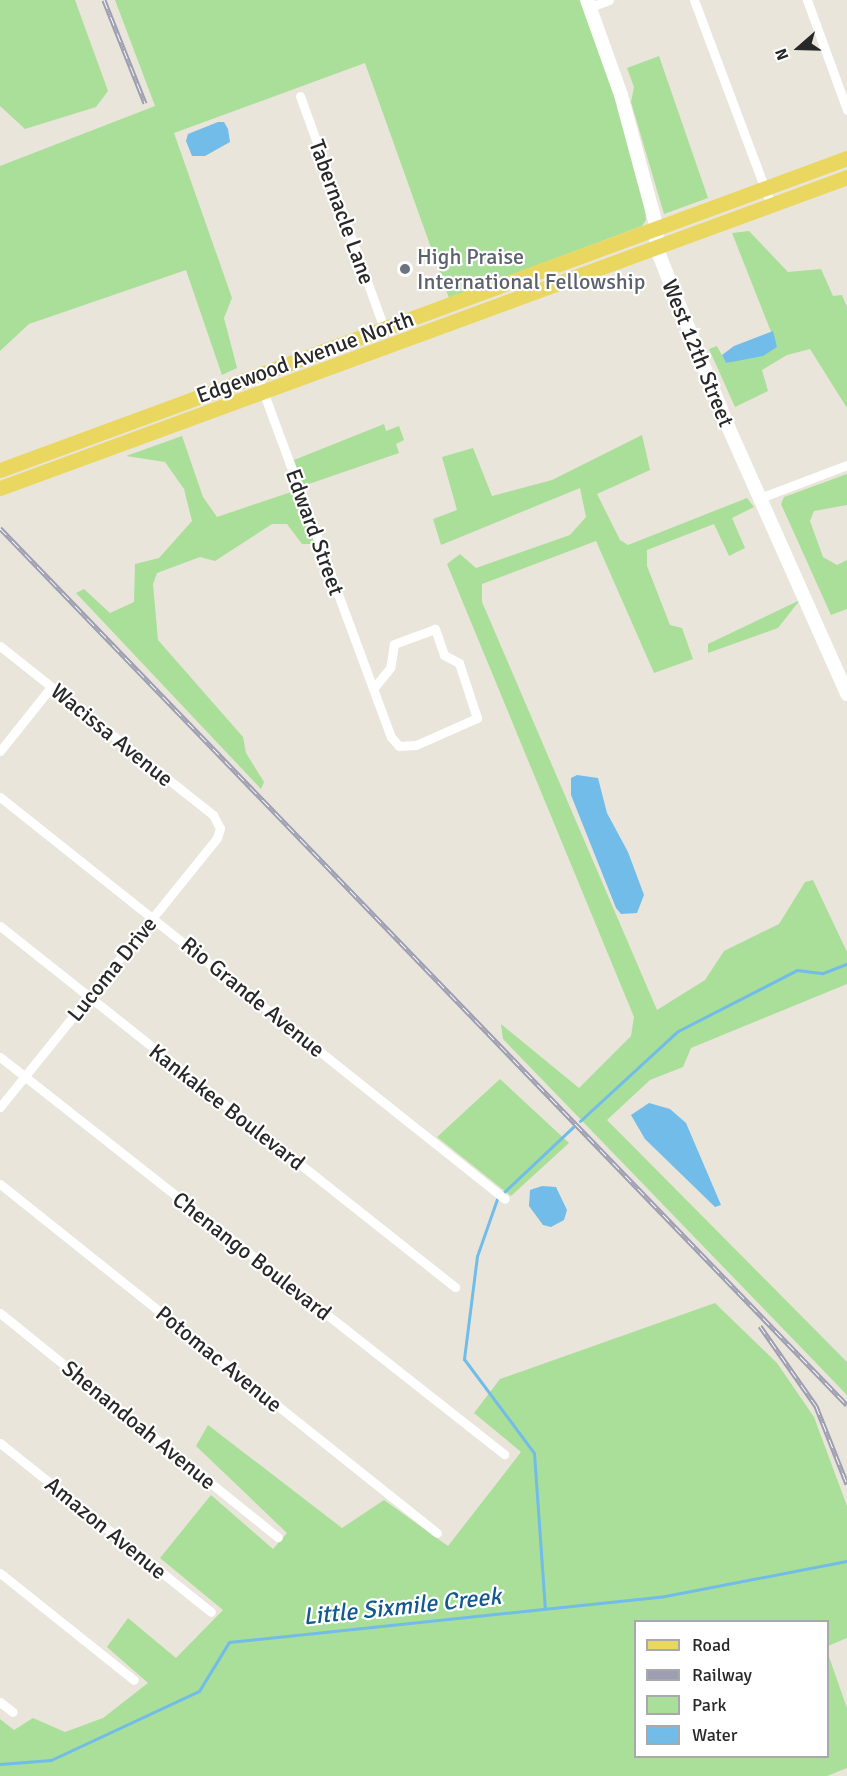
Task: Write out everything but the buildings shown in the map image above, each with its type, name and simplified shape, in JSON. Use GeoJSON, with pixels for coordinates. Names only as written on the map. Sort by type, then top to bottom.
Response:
{"type":"FeatureCollection","features":[{"type":"Feature","properties":{"kind":"main road","name":"Edgewood Avenue North"},"geometry":{"type":"LineString","coordinates":[[0,470],[847,158]]}},
{"type":"Feature","properties":{"kind":"main road","name":"Edgewood Avenue North"},"geometry":{"type":"LineString","coordinates":[[0,488],[847,177]]}},
{"type":"Feature","properties":{"kind":"street"},"geometry":{"type":"LineString","coordinates":[[589,4],[609,0]]}},
{"type":"Feature","properties":{"kind":"street"},"geometry":{"type":"LineString","coordinates":[[694,0],[771,205]]}},
{"type":"Feature","properties":{"kind":"street"},"geometry":{"type":"LineString","coordinates":[[807,0],[847,110]]}},
{"type":"Feature","properties":{"kind":"street","name":"West 12th Street"},"geometry":{"type":"LineString","coordinates":[[589,4],[621,95],[657,228],[656,247],[760,498],[847,694]]}},
{"type":"Feature","properties":{"kind":"street","name":"Tabernacle Lane"},"geometry":{"type":"LineString","coordinates":[[300,96],[384,328]]}},
{"type":"Feature","properties":{"kind":"street"},"geometry":{"type":"LineString","coordinates":[[455,302],[461,319]]}},
{"type":"Feature","properties":{"kind":"street","name":"Edward Street"},"geometry":{"type":"LineString","coordinates":[[257,375],[391,737],[399,746],[416,745],[477,718],[459,663],[444,655],[435,629],[394,645],[390,668],[374,688]]}},
{"type":"Feature","properties":{"kind":"street"},"geometry":{"type":"LineString","coordinates":[[760,498],[847,465]]}},
{"type":"Feature","properties":{"kind":"street","name":"Wacissa Avenue"},"geometry":{"type":"LineString","coordinates":[[0,646],[213,815],[220,828]]}},
{"type":"Feature","properties":{"kind":"street"},"geometry":{"type":"LineString","coordinates":[[0,751],[51,687]]}},
{"type":"Feature","properties":{"kind":"street","name":"Rio Grande Avenue"},"geometry":{"type":"LineString","coordinates":[[0,797],[505,1198]]}},
{"type":"Feature","properties":{"kind":"street","name":"Lucoma Drive"},"geometry":{"type":"LineString","coordinates":[[0,1107],[154,918],[217,838],[220,828]]}},
{"type":"Feature","properties":{"kind":"street","name":"Kankakee Boulevard"},"geometry":{"type":"LineString","coordinates":[[0,926],[455,1287]]}},
{"type":"Feature","properties":{"kind":"street","name":"Chenango Boulevard"},"geometry":{"type":"LineString","coordinates":[[0,1057],[504,1454]]}},
{"type":"Feature","properties":{"kind":"street","name":"Potomac Avenue"},"geometry":{"type":"LineString","coordinates":[[0,1184],[437,1533]]}},
{"type":"Feature","properties":{"kind":"street","name":"Shenandoah Avenue"},"geometry":{"type":"LineString","coordinates":[[0,1313],[278,1537]]}},
{"type":"Feature","properties":{"kind":"street","name":"Amazon Avenue"},"geometry":{"type":"LineString","coordinates":[[0,1443],[211,1612]]}},
{"type":"Feature","properties":{"kind":"street"},"geometry":{"type":"LineString","coordinates":[[0,1573],[134,1680]]}},
{"type":"Feature","properties":{"kind":"street"},"geometry":{"type":"LineString","coordinates":[[0,1702],[13,1712]]}},
{"type":"Feature","properties":{"kind":"green space"},"geometry":{"type":"Polygon","coordinates":[[[0,0],[75,0],[108,91],[96,107],[25,129],[0,106],[0,0]]]}},
{"type":"Feature","properties":{"kind":"green space"},"geometry":{"type":"Polygon","coordinates":[[[115,0],[582,0],[610,78],[643,195],[646,220],[642,226],[449,298],[365,63],[174,133],[232,298],[224,318],[237,368],[222,375],[186,270],[29,324],[0,351],[0,166],[155,106],[115,0]]]}},
{"type":"Feature","properties":{"kind":"green space"},"geometry":{"type":"Polygon","coordinates":[[[659,56],[708,198],[664,214],[631,102],[634,87],[627,68],[659,56]]]}},
{"type":"Feature","properties":{"kind":"green space"},"geometry":{"type":"Polygon","coordinates":[[[749,231],[788,272],[821,269],[833,296],[842,295],[847,307],[847,408],[810,349],[787,355],[762,370],[768,391],[735,407],[709,349],[717,346],[726,363],[777,347],[732,233],[749,231]]]}},
{"type":"Feature","properties":{"kind":"green space"},"geometry":{"type":"Polygon","coordinates":[[[384,424],[386,431],[399,426],[404,440],[396,444],[399,453],[303,486],[294,460],[384,424]]]}},
{"type":"Feature","properties":{"kind":"green space"},"geometry":{"type":"Polygon","coordinates":[[[642,435],[650,470],[597,494],[620,540],[628,545],[747,498],[754,507],[732,518],[745,548],[729,556],[714,524],[647,550],[647,566],[670,625],[682,628],[693,659],[654,673],[596,541],[482,584],[482,602],[657,1010],[705,980],[724,951],[779,924],[805,882],[813,880],[847,952],[847,984],[691,1048],[683,1067],[650,1080],[607,1120],[847,1362],[847,1395],[503,1039],[501,1024],[579,1088],[631,1036],[634,1017],[447,564],[460,554],[476,568],[570,535],[586,517],[580,488],[441,545],[433,519],[457,510],[442,457],[473,448],[492,496],[552,480],[642,435]]]}},
{"type":"Feature","properties":{"kind":"green space"},"geometry":{"type":"Polygon","coordinates":[[[182,436],[203,497],[217,517],[294,491],[315,544],[302,544],[287,524],[272,524],[215,561],[200,557],[157,573],[153,584],[158,640],[243,737],[246,753],[264,782],[261,789],[76,593],[84,589],[110,613],[134,602],[135,564],[159,558],[192,521],[184,489],[165,462],[126,456],[182,436]]]}},
{"type":"Feature","properties":{"kind":"green space"},"geometry":{"type":"Polygon","coordinates":[[[847,474],[847,505],[814,511],[810,521],[823,557],[837,565],[847,560],[847,609],[831,615],[781,504],[784,497],[847,474]]]}},
{"type":"Feature","properties":{"kind":"green space"},"geometry":{"type":"Polygon","coordinates":[[[800,600],[778,628],[708,653],[708,644],[800,600]]]}},
{"type":"Feature","properties":{"kind":"green space"},"geometry":{"type":"Polygon","coordinates":[[[500,1079],[569,1143],[511,1196],[437,1137],[500,1079]]]}},
{"type":"Feature","properties":{"kind":"green space"},"geometry":{"type":"Polygon","coordinates":[[[715,1303],[777,1363],[814,1417],[847,1506],[847,1638],[829,1646],[829,1620],[634,1620],[634,1758],[829,1758],[829,1657],[847,1708],[847,1768],[827,1776],[0,1776],[0,1719],[14,1730],[33,1718],[65,1732],[103,1718],[148,1683],[107,1647],[128,1618],[176,1658],[223,1610],[160,1558],[211,1495],[273,1549],[287,1533],[196,1446],[208,1425],[342,1528],[384,1500],[448,1546],[521,1452],[474,1413],[500,1379],[715,1303]]]}},
{"type":"Feature","properties":{"kind":"water"},"geometry":{"type":"Polygon","coordinates":[[[218,122],[224,122],[228,129],[230,142],[205,156],[192,156],[186,141],[188,134],[218,122]]]}},
{"type":"Feature","properties":{"kind":"water"},"geometry":{"type":"Polygon","coordinates":[[[773,331],[777,347],[763,356],[726,363],[722,355],[734,346],[773,331]]]}},
{"type":"Feature","properties":{"kind":"water"},"geometry":{"type":"Polygon","coordinates":[[[577,775],[598,778],[607,813],[628,852],[644,895],[637,913],[621,914],[616,908],[571,795],[571,778],[577,775]]]}},
{"type":"Feature","properties":{"kind":"water"},"geometry":{"type":"Polygon","coordinates":[[[649,1103],[670,1109],[686,1123],[721,1205],[715,1207],[645,1139],[631,1115],[649,1103]]]}},
{"type":"Feature","properties":{"kind":"water"},"geometry":{"type":"Polygon","coordinates":[[[542,1186],[556,1187],[567,1210],[564,1220],[551,1227],[543,1225],[529,1206],[530,1190],[542,1186]]]}},
{"type":"Feature","properties":{"kind":"waterway"},"geometry":{"type":"LineString","coordinates":[[580,1121],[678,1031],[797,970],[823,973],[847,964]]}},
{"type":"Feature","properties":{"kind":"waterway"},"geometry":{"type":"LineString","coordinates":[[503,1193],[573,1127]]}},
{"type":"Feature","properties":{"kind":"waterway"},"geometry":{"type":"LineString","coordinates":[[497,1199],[477,1256],[464,1359],[534,1453],[545,1609]]}},
{"type":"Feature","properties":{"kind":"waterway","name":"Little Sixmile Creek"},"geometry":{"type":"LineString","coordinates":[[0,1764],[51,1760],[199,1691],[229,1642],[665,1596],[847,1561]]}},
{"type":"Feature","properties":{"kind":"railway"},"geometry":{"type":"LineString","coordinates":[[104,0],[145,103]]}},
{"type":"Feature","properties":{"kind":"railway"},"geometry":{"type":"LineString","coordinates":[[0,528],[847,1405]]}},
{"type":"Feature","properties":{"kind":"railway"},"geometry":{"type":"LineString","coordinates":[[760,1326],[816,1406],[847,1484]]}},
{"type":"Feature","properties":{"kind":"place","name":"High Praise International Fellowship"},"geometry":{"type":"Point","coordinates":[405,269]}}]}
